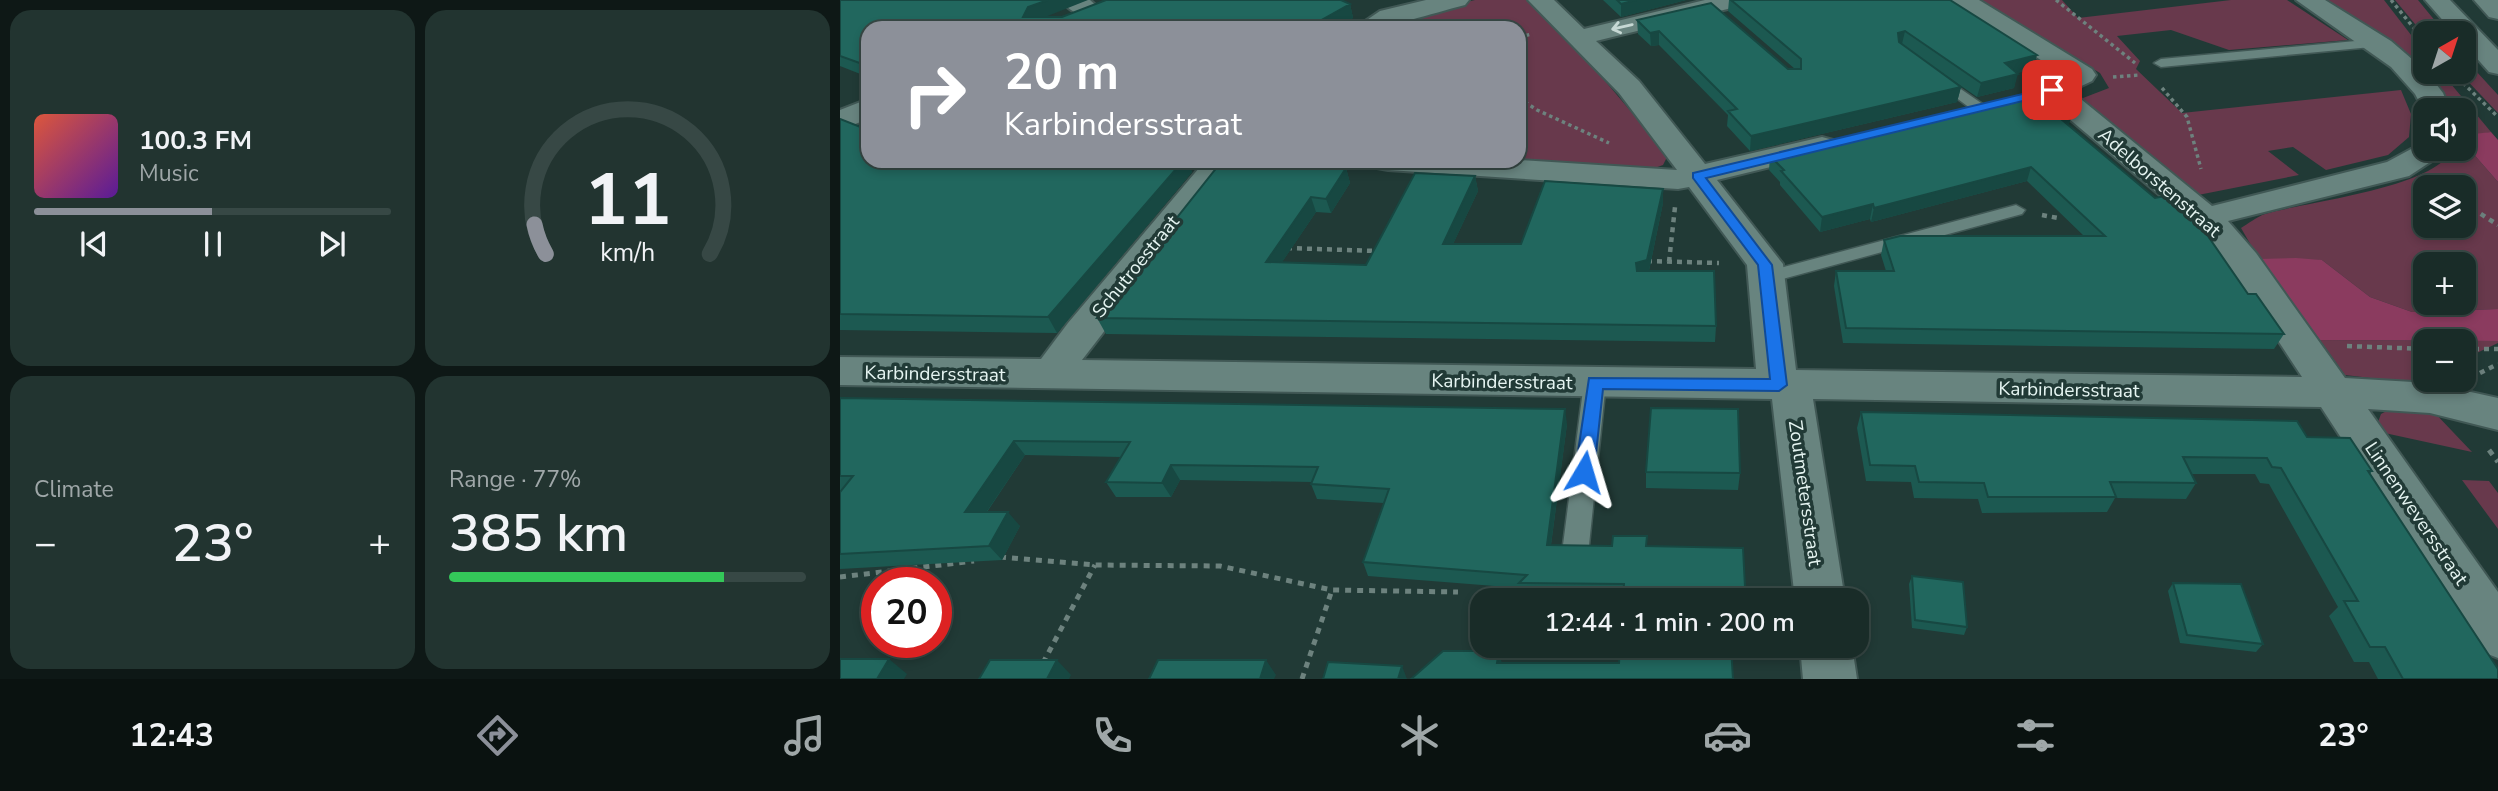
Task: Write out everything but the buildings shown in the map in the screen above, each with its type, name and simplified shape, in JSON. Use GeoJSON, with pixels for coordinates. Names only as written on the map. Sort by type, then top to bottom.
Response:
{"type":"FeatureCollection","features":[{"type":"Feature","properties":{"kind":"street"},"geometry":{"type":"LineString","coordinates":[[1380,21],[1389,16],[1457,0]]}},
{"type":"Feature","properties":{"kind":"street"},"geometry":{"type":"LineString","coordinates":[[1540,0],[1629,87],[1688,178],[1767,271]]}},
{"type":"Feature","properties":{"kind":"street"},"geometry":{"type":"LineString","coordinates":[[1941,117],[2016,99],[2082,75],[1962,0]]}},
{"type":"Feature","properties":{"kind":"street"},"geometry":{"type":"LineString","coordinates":[[2308,0],[2377,43],[2416,77],[2432,98]]}},
{"type":"Feature","properties":{"kind":"street"},"geometry":{"type":"LineString","coordinates":[[2437,0],[2498,66]]}},
{"type":"Feature","properties":{"kind":"street"},"geometry":{"type":"LineString","coordinates":[[2486,0],[2498,12]]}},
{"type":"Feature","properties":{"kind":"street"},"geometry":{"type":"LineString","coordinates":[[1061,21],[1090,4]]}},
{"type":"Feature","properties":{"kind":"street"},"geometry":{"type":"LineString","coordinates":[[1580,37],[1718,5]]}},
{"type":"Feature","properties":{"kind":"street","name":"Adelborstenstraat"},"geometry":{"type":"LineString","coordinates":[[2016,99],[2206,217],[2244,261],[2300,345],[2336,392]]}},
{"type":"Feature","properties":{"kind":"street"},"geometry":{"type":"LineString","coordinates":[[1512,168],[1688,178],[1846,140]]}},
{"type":"Feature","properties":{"kind":"street"},"geometry":{"type":"LineString","coordinates":[[2206,217],[2398,169],[2413,160]]}},
{"type":"Feature","properties":{"kind":"street","name":"Schutroestraat"},"geometry":{"type":"LineString","coordinates":[[1052,374],[1082,332],[1216,168]]}},
{"type":"Feature","properties":{"kind":"street","name":"Zoutmetersstraat"},"geometry":{"type":"LineString","coordinates":[[1767,271],[1818,588]]}},
{"type":"Feature","properties":{"kind":"street","name":"Karbindersstraat"},"geometry":{"type":"LineString","coordinates":[[840,372],[2336,392],[2430,398],[2498,414]]}},
{"type":"Feature","properties":{"kind":"street","name":"Linnenweversstraat"},"geometry":{"type":"LineString","coordinates":[[2336,392],[2498,634]]}},
{"type":"Feature","properties":{"kind":"street"},"geometry":{"type":"LineString","coordinates":[[1827,658],[1830,679]]}},
{"type":"Feature","properties":{"kind":"lane"},"geometry":{"type":"LineString","coordinates":[[2161,63],[2377,43]]}},
{"type":"Feature","properties":{"kind":"lane"},"geometry":{"type":"LineString","coordinates":[[1925,68],[2016,99]]}},
{"type":"Feature","properties":{"kind":"lane"},"geometry":{"type":"LineString","coordinates":[[1767,271],[2016,210]]}},
{"type":"Feature","properties":{"kind":"lane"},"geometry":{"type":"LineString","coordinates":[[1576,545],[1595,382]]}},
{"type":"Feature","properties":{"kind":"path"},"geometry":{"type":"LineString","coordinates":[[2056,0],[2147,74],[2118,77]]}},
{"type":"Feature","properties":{"kind":"path"},"geometry":{"type":"LineString","coordinates":[[2390,0],[2413,28]]}},
{"type":"Feature","properties":{"kind":"path"},"geometry":{"type":"LineString","coordinates":[[2155,81],[2187,117],[2207,189],[2206,217]]}},
{"type":"Feature","properties":{"kind":"path"},"geometry":{"type":"LineString","coordinates":[[2465,84],[2498,117]]}},
{"type":"Feature","properties":{"kind":"path"},"geometry":{"type":"LineString","coordinates":[[1526,103],[1620,148]]}},
{"type":"Feature","properties":{"kind":"path"},"geometry":{"type":"LineString","coordinates":[[1669,262],[1688,178]]}},
{"type":"Feature","properties":{"kind":"path"},"geometry":{"type":"LineString","coordinates":[[2476,211],[2498,225]]}},
{"type":"Feature","properties":{"kind":"path"},"geometry":{"type":"LineString","coordinates":[[1279,248],[1377,251]]}},
{"type":"Feature","properties":{"kind":"path"},"geometry":{"type":"LineString","coordinates":[[1641,261],[1767,271]]}},
{"type":"Feature","properties":{"kind":"path"},"geometry":{"type":"LineString","coordinates":[[2300,345],[2413,348]]}},
{"type":"Feature","properties":{"kind":"path"},"geometry":{"type":"LineString","coordinates":[[2476,349],[2498,349]]}},
{"type":"Feature","properties":{"kind":"path"},"geometry":{"type":"LineString","coordinates":[[840,577],[999,557],[1095,565],[1220,566],[1332,590],[1458,592]]}},
{"type":"Feature","properties":{"kind":"path"},"geometry":{"type":"LineString","coordinates":[[1041,668],[1095,565]]}},
{"type":"Feature","properties":{"kind":"path"},"geometry":{"type":"LineString","coordinates":[[1302,679],[1332,590]]}},
{"type":"Feature","properties":{"kind":"shaded area"},"geometry":{"type":"Polygon","coordinates":[[[1475,0],[1530,0],[1588,61],[1668,155],[1663,165],[1646,171],[1526,162],[1526,21],[1391,21],[1475,0]]]}},
{"type":"Feature","properties":{"kind":"shaded area"},"geometry":{"type":"Polygon","coordinates":[[[1978,0],[2062,0],[2078,18],[2231,0],[2287,0],[2348,40],[2229,50],[2171,30],[2117,36],[2140,61],[2136,69],[2182,113],[2401,90],[2411,114],[2409,137],[2388,155],[2326,170],[2293,147],[2268,151],[2299,175],[2193,196],[2084,106],[2083,98],[2109,88],[2100,73],[1978,0]]]}},
{"type":"Feature","properties":{"kind":"shaded area"},"geometry":{"type":"Polygon","coordinates":[[[2326,0],[2384,0],[2413,37],[2413,60],[2398,47],[2326,0]]]}},
{"type":"Feature","properties":{"kind":"shaded area"},"geometry":{"type":"Polygon","coordinates":[[[2395,0],[2418,0],[2435,21],[2413,22],[2395,0]]]}},
{"type":"Feature","properties":{"kind":"shaded area"},"geometry":{"type":"Polygon","coordinates":[[[2476,71],[2498,95],[2498,113],[2470,84],[2476,84],[2476,71]]]}},
{"type":"Feature","properties":{"kind":"shaded area"},"geometry":{"type":"Polygon","coordinates":[[[2436,84],[2451,84],[2463,98],[2446,98],[2436,84]]]}},
{"type":"Feature","properties":{"kind":"shaded area"},"geometry":{"type":"Polygon","coordinates":[[[2476,114],[2491,132],[2476,135],[2476,114]]]}},
{"type":"Feature","properties":{"kind":"shaded area"},"geometry":{"type":"Polygon","coordinates":[[[2491,132],[2498,140],[2498,182],[2476,157],[2476,134],[2491,132]]]}},
{"type":"Feature","properties":{"kind":"shaded area"},"geometry":{"type":"Polygon","coordinates":[[[2476,157],[2498,182],[2498,309],[2476,310],[2476,252],[2413,252],[2412,312],[2370,297],[2322,260],[2259,259],[2241,228],[2265,214],[2368,192],[2413,178],[2413,238],[2476,238],[2476,175],[2420,175],[2441,162],[2476,161],[2476,157]]]}},
{"type":"Feature","properties":{"kind":"shaded area"},"geometry":{"type":"Polygon","coordinates":[[[2259,259],[2322,260],[2370,297],[2413,312],[2413,315],[2476,315],[2476,310],[2498,309],[2498,341],[2476,341],[2476,329],[2413,329],[2413,341],[2320,340],[2259,259]]]}},
{"type":"Feature","properties":{"kind":"shaded area"},"geometry":{"type":"Polygon","coordinates":[[[2320,340],[2413,341],[2413,383],[2345,375],[2320,340]]]}},
{"type":"Feature","properties":{"kind":"shaded area"},"geometry":{"type":"Polygon","coordinates":[[[2476,341],[2498,343],[2476,353],[2476,341]]]}},
{"type":"Feature","properties":{"kind":"shaded area"},"geometry":{"type":"Polygon","coordinates":[[[2394,407],[2433,411],[2472,452],[2380,432],[2377,425],[2381,414],[2394,407]]]}},
{"type":"Feature","properties":{"kind":"shaded area"},"geometry":{"type":"Polygon","coordinates":[[[2462,480],[2489,481],[2498,493],[2498,529],[2462,480]]]}},
{"type":"Feature","properties":{"kind":"route"},"geometry":{"type":"LineString","coordinates":[[1584,472],[1595,382],[1779,385],[1765,265],[1698,176],[2052,90]]}}]}
